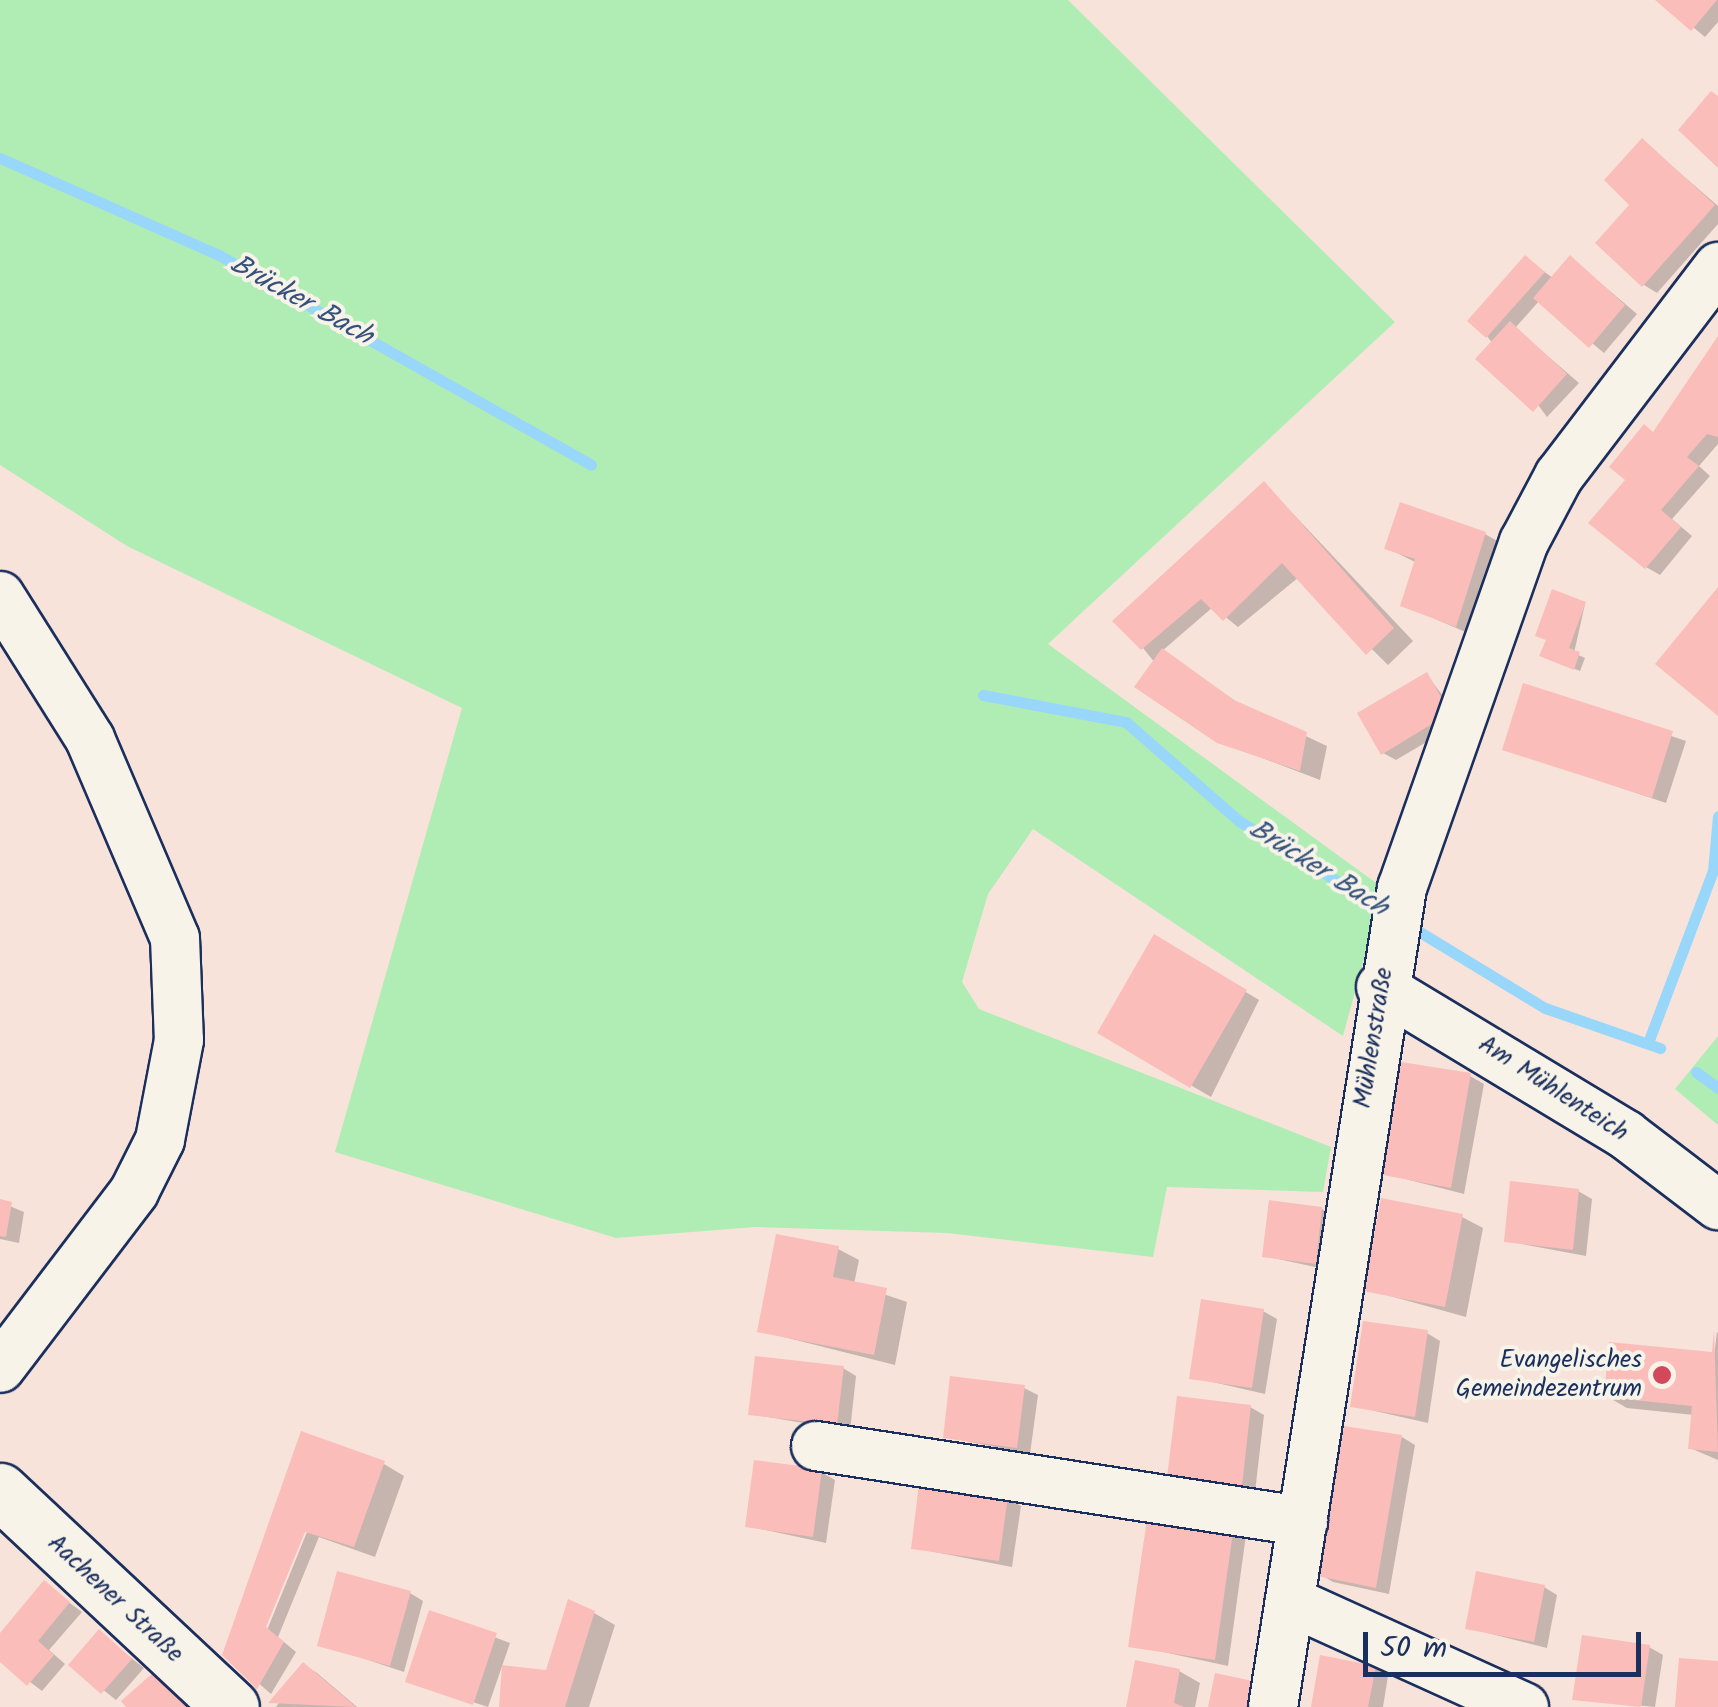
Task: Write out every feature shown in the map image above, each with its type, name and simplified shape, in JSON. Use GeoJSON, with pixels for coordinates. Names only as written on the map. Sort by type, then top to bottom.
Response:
{"type":"FeatureCollection","features":[{"type":"Feature","properties":{"kind":"main road","name":"Aachener Straße"},"geometry":{"type":"LineString","coordinates":[[0,1491],[231,1707]]}},
{"type":"Feature","properties":{"kind":"street","name":"Mühlenstraße"},"geometry":{"type":"LineString","coordinates":[[1273,1707],[1385,969],[1400,896],[1524,542],[1559,476],[1718,267]]}},
{"type":"Feature","properties":{"kind":"street"},"geometry":{"type":"LineString","coordinates":[[0,596],[90,739],[175,938],[178,1040],[160,1140],[134,1192],[0,1368]]}},
{"type":"Feature","properties":{"kind":"street","name":"Am Mühlenteich"},"geometry":{"type":"LineString","coordinates":[[1385,969],[1626,1135],[1718,1205]]}},
{"type":"Feature","properties":{"kind":"street"},"geometry":{"type":"LineString","coordinates":[[816,1446],[1303,1520]]}},
{"type":"Feature","properties":{"kind":"street"},"geometry":{"type":"LineString","coordinates":[[1290,1601],[1524,1707]]}},
{"type":"Feature","properties":{"kind":"green space"},"geometry":{"type":"Polygon","coordinates":[[[0,0],[1068,0],[1395,322],[1048,644],[1383,888],[1343,1036],[1033,829],[988,894],[962,982],[979,1009],[1331,1147],[1323,1192],[1167,1187],[1153,1257],[947,1233],[755,1227],[616,1238],[335,1152],[462,708],[127,546],[0,465],[0,0]]]}},
{"type":"Feature","properties":{"kind":"green space"},"geometry":{"type":"Polygon","coordinates":[[[1718,1036],[1718,1125],[1675,1089],[1718,1036]]]}},
{"type":"Feature","properties":{"kind":"building"},"geometry":{"type":"Polygon","coordinates":[[[1655,0],[1717,0],[1691,31],[1655,0]]]}},
{"type":"Feature","properties":{"kind":"building"},"geometry":{"type":"Polygon","coordinates":[[[1711,91],[1718,96],[1718,168],[1678,130],[1711,91]]]}},
{"type":"Feature","properties":{"kind":"building"},"geometry":{"type":"Polygon","coordinates":[[[1642,138],[1715,205],[1642,287],[1595,243],[1629,205],[1604,180],[1642,138]]]}},
{"type":"Feature","properties":{"kind":"building"},"geometry":{"type":"Polygon","coordinates":[[[1525,255],[1545,272],[1486,338],[1467,321],[1525,255]]]}},
{"type":"Feature","properties":{"kind":"building"},"geometry":{"type":"Polygon","coordinates":[[[1570,255],[1625,305],[1589,348],[1533,298],[1570,255]]]}},
{"type":"Feature","properties":{"kind":"building"},"geometry":{"type":"Polygon","coordinates":[[[1510,321],[1567,374],[1533,412],[1475,359],[1510,321]]]}},
{"type":"Feature","properties":{"kind":"building"},"geometry":{"type":"Polygon","coordinates":[[[1718,336],[1718,437],[1707,434],[1687,457],[1699,466],[1661,510],[1681,527],[1645,569],[1588,523],[1625,480],[1609,467],[1644,424],[1653,432],[1718,336]]]}},
{"type":"Feature","properties":{"kind":"building"},"geometry":{"type":"Polygon","coordinates":[[[1264,481],[1394,628],[1366,655],[1282,563],[1223,621],[1201,599],[1141,650],[1112,621],[1264,481]]]}},
{"type":"Feature","properties":{"kind":"building"},"geometry":{"type":"Polygon","coordinates":[[[1400,502],[1486,532],[1456,627],[1400,606],[1415,559],[1384,549],[1400,502]]]}},
{"type":"Feature","properties":{"kind":"building"},"geometry":{"type":"Polygon","coordinates":[[[1718,587],[1718,716],[1655,664],[1718,587]]]}},
{"type":"Feature","properties":{"kind":"building"},"geometry":{"type":"Polygon","coordinates":[[[1552,589],[1586,602],[1569,648],[1580,652],[1574,670],[1539,656],[1546,640],[1535,636],[1552,589]]]}},
{"type":"Feature","properties":{"kind":"building"},"geometry":{"type":"Polygon","coordinates":[[[1162,648],[1234,700],[1307,732],[1300,771],[1217,743],[1134,687],[1162,648]]]}},
{"type":"Feature","properties":{"kind":"building"},"geometry":{"type":"Polygon","coordinates":[[[1427,672],[1450,713],[1381,755],[1357,713],[1427,672]]]}},
{"type":"Feature","properties":{"kind":"building"},"geometry":{"type":"Polygon","coordinates":[[[1523,683],[1673,731],[1652,798],[1502,750],[1523,683]]]}},
{"type":"Feature","properties":{"kind":"building"},"geometry":{"type":"Polygon","coordinates":[[[1154,934],[1247,990],[1190,1088],[1097,1033],[1154,934]]]}},
{"type":"Feature","properties":{"kind":"building"},"geometry":{"type":"Polygon","coordinates":[[[1401,1062],[1471,1073],[1451,1188],[1383,1175],[1401,1062]]]}},
{"type":"Feature","properties":{"kind":"building"},"geometry":{"type":"Polygon","coordinates":[[[1510,1181],[1579,1189],[1573,1250],[1504,1242],[1510,1181]]]}},
{"type":"Feature","properties":{"kind":"building"},"geometry":{"type":"Polygon","coordinates":[[[1381,1198],[1463,1214],[1445,1307],[1363,1291],[1381,1198]]]}},
{"type":"Feature","properties":{"kind":"building"},"geometry":{"type":"Polygon","coordinates":[[[0,1199],[12,1202],[6,1237],[0,1236],[0,1199]]]}},
{"type":"Feature","properties":{"kind":"building"},"geometry":{"type":"Polygon","coordinates":[[[1269,1200],[1322,1207],[1316,1264],[1262,1257],[1269,1200]]]}},
{"type":"Feature","properties":{"kind":"building"},"geometry":{"type":"Polygon","coordinates":[[[776,1234],[839,1246],[833,1277],[887,1288],[874,1355],[757,1332],[776,1234]]]}},
{"type":"Feature","properties":{"kind":"building"},"geometry":{"type":"Polygon","coordinates":[[[1201,1299],[1264,1309],[1252,1388],[1189,1379],[1201,1299]]]}},
{"type":"Feature","properties":{"kind":"building"},"geometry":{"type":"Polygon","coordinates":[[[1363,1321],[1428,1330],[1415,1417],[1350,1407],[1363,1321]]]}},
{"type":"Feature","properties":{"kind":"building","name":"Evangelisches Gemeindezentrum"},"geometry":{"type":"Polygon","coordinates":[[[1714,1330],[1718,1452],[1688,1449],[1692,1406],[1604,1397],[1609,1342],[1712,1352],[1714,1330]]]}},
{"type":"Feature","properties":{"kind":"building"},"geometry":{"type":"Polygon","coordinates":[[[755,1356],[844,1366],[837,1425],[748,1415],[755,1356]]]}},
{"type":"Feature","properties":{"kind":"building"},"geometry":{"type":"Polygon","coordinates":[[[950,1376],[1025,1385],[1017,1448],[943,1438],[950,1376]]]}},
{"type":"Feature","properties":{"kind":"building"},"geometry":{"type":"Polygon","coordinates":[[[1177,1396],[1251,1405],[1242,1486],[1167,1477],[1177,1396]]]}},
{"type":"Feature","properties":{"kind":"building"},"geometry":{"type":"Polygon","coordinates":[[[1344,1426],[1402,1435],[1376,1588],[1317,1576],[1344,1426]]]}},
{"type":"Feature","properties":{"kind":"building"},"geometry":{"type":"Polygon","coordinates":[[[301,1431],[385,1461],[354,1547],[305,1532],[266,1627],[284,1642],[257,1689],[222,1655],[301,1431]]]}},
{"type":"Feature","properties":{"kind":"building"},"geometry":{"type":"Polygon","coordinates":[[[754,1460],[822,1469],[813,1537],[745,1527],[754,1460]]]}},
{"type":"Feature","properties":{"kind":"building"},"geometry":{"type":"Polygon","coordinates":[[[919,1484],[1008,1496],[999,1561],[911,1549],[919,1484]]]}},
{"type":"Feature","properties":{"kind":"building"},"geometry":{"type":"Polygon","coordinates":[[[1148,1513],[1234,1525],[1215,1660],[1128,1647],[1148,1513]]]}},
{"type":"Feature","properties":{"kind":"building"},"geometry":{"type":"Polygon","coordinates":[[[337,1571],[411,1591],[390,1666],[317,1646],[337,1571]]]}},
{"type":"Feature","properties":{"kind":"building"},"geometry":{"type":"Polygon","coordinates":[[[1476,1571],[1545,1585],[1534,1642],[1465,1629],[1476,1571]]]}},
{"type":"Feature","properties":{"kind":"building"},"geometry":{"type":"Polygon","coordinates":[[[44,1580],[70,1602],[38,1641],[54,1655],[27,1686],[0,1662],[0,1633],[44,1580]]]}},
{"type":"Feature","properties":{"kind":"building"},"geometry":{"type":"Polygon","coordinates":[[[568,1599],[595,1611],[565,1707],[499,1707],[502,1665],[546,1670],[568,1599]]]}},
{"type":"Feature","properties":{"kind":"building"},"geometry":{"type":"Polygon","coordinates":[[[429,1610],[497,1633],[473,1705],[405,1682],[429,1610]]]}},
{"type":"Feature","properties":{"kind":"building"},"geometry":{"type":"Polygon","coordinates":[[[99,1629],[132,1659],[101,1694],[68,1665],[99,1629]]]}},
{"type":"Feature","properties":{"kind":"building"},"geometry":{"type":"Polygon","coordinates":[[[1582,1635],[1650,1645],[1641,1707],[1572,1700],[1582,1635]]]}},
{"type":"Feature","properties":{"kind":"building"},"geometry":{"type":"Polygon","coordinates":[[[1320,1655],[1376,1666],[1368,1707],[1311,1707],[1320,1655]]]}},
{"type":"Feature","properties":{"kind":"building"},"geometry":{"type":"Polygon","coordinates":[[[1679,1658],[1718,1661],[1718,1707],[1675,1707],[1679,1658]]]}},
{"type":"Feature","properties":{"kind":"building"},"geometry":{"type":"Polygon","coordinates":[[[1135,1660],[1180,1669],[1174,1703],[1184,1707],[1126,1707],[1135,1660]]]}},
{"type":"Feature","properties":{"kind":"building"},"geometry":{"type":"Polygon","coordinates":[[[303,1662],[356,1707],[268,1703],[303,1662]]]}},
{"type":"Feature","properties":{"kind":"building"},"geometry":{"type":"Polygon","coordinates":[[[154,1672],[186,1707],[126,1707],[121,1701],[154,1672]]]}},
{"type":"Feature","properties":{"kind":"building"},"geometry":{"type":"Polygon","coordinates":[[[1215,1673],[1267,1684],[1263,1707],[1208,1707],[1215,1673]]]}},
{"type":"Feature","properties":{"kind":"waterway","name":"Brücker Bach"},"geometry":{"type":"LineString","coordinates":[[0,158],[219,255],[591,465]]}},
{"type":"Feature","properties":{"kind":"waterway","name":"Brücker Bach"},"geometry":{"type":"LineString","coordinates":[[983,695],[1126,722],[1239,821],[1386,911]]}},
{"type":"Feature","properties":{"kind":"waterway"},"geometry":{"type":"LineString","coordinates":[[1649,1040],[1713,871],[1718,816]]}},
{"type":"Feature","properties":{"kind":"waterway","name":"Brücker Bach"},"geometry":{"type":"LineString","coordinates":[[1410,926],[1545,1008],[1660,1048]]}},
{"type":"Feature","properties":{"kind":"waterway","name":"Brücker Bach"},"geometry":{"type":"LineString","coordinates":[[1696,1072],[1718,1088]]}},
{"type":"Feature","properties":{"kind":"place","name":"Evangelisches Gemeindezentrum"},"geometry":{"type":"Point","coordinates":[1662,1375]}}]}
